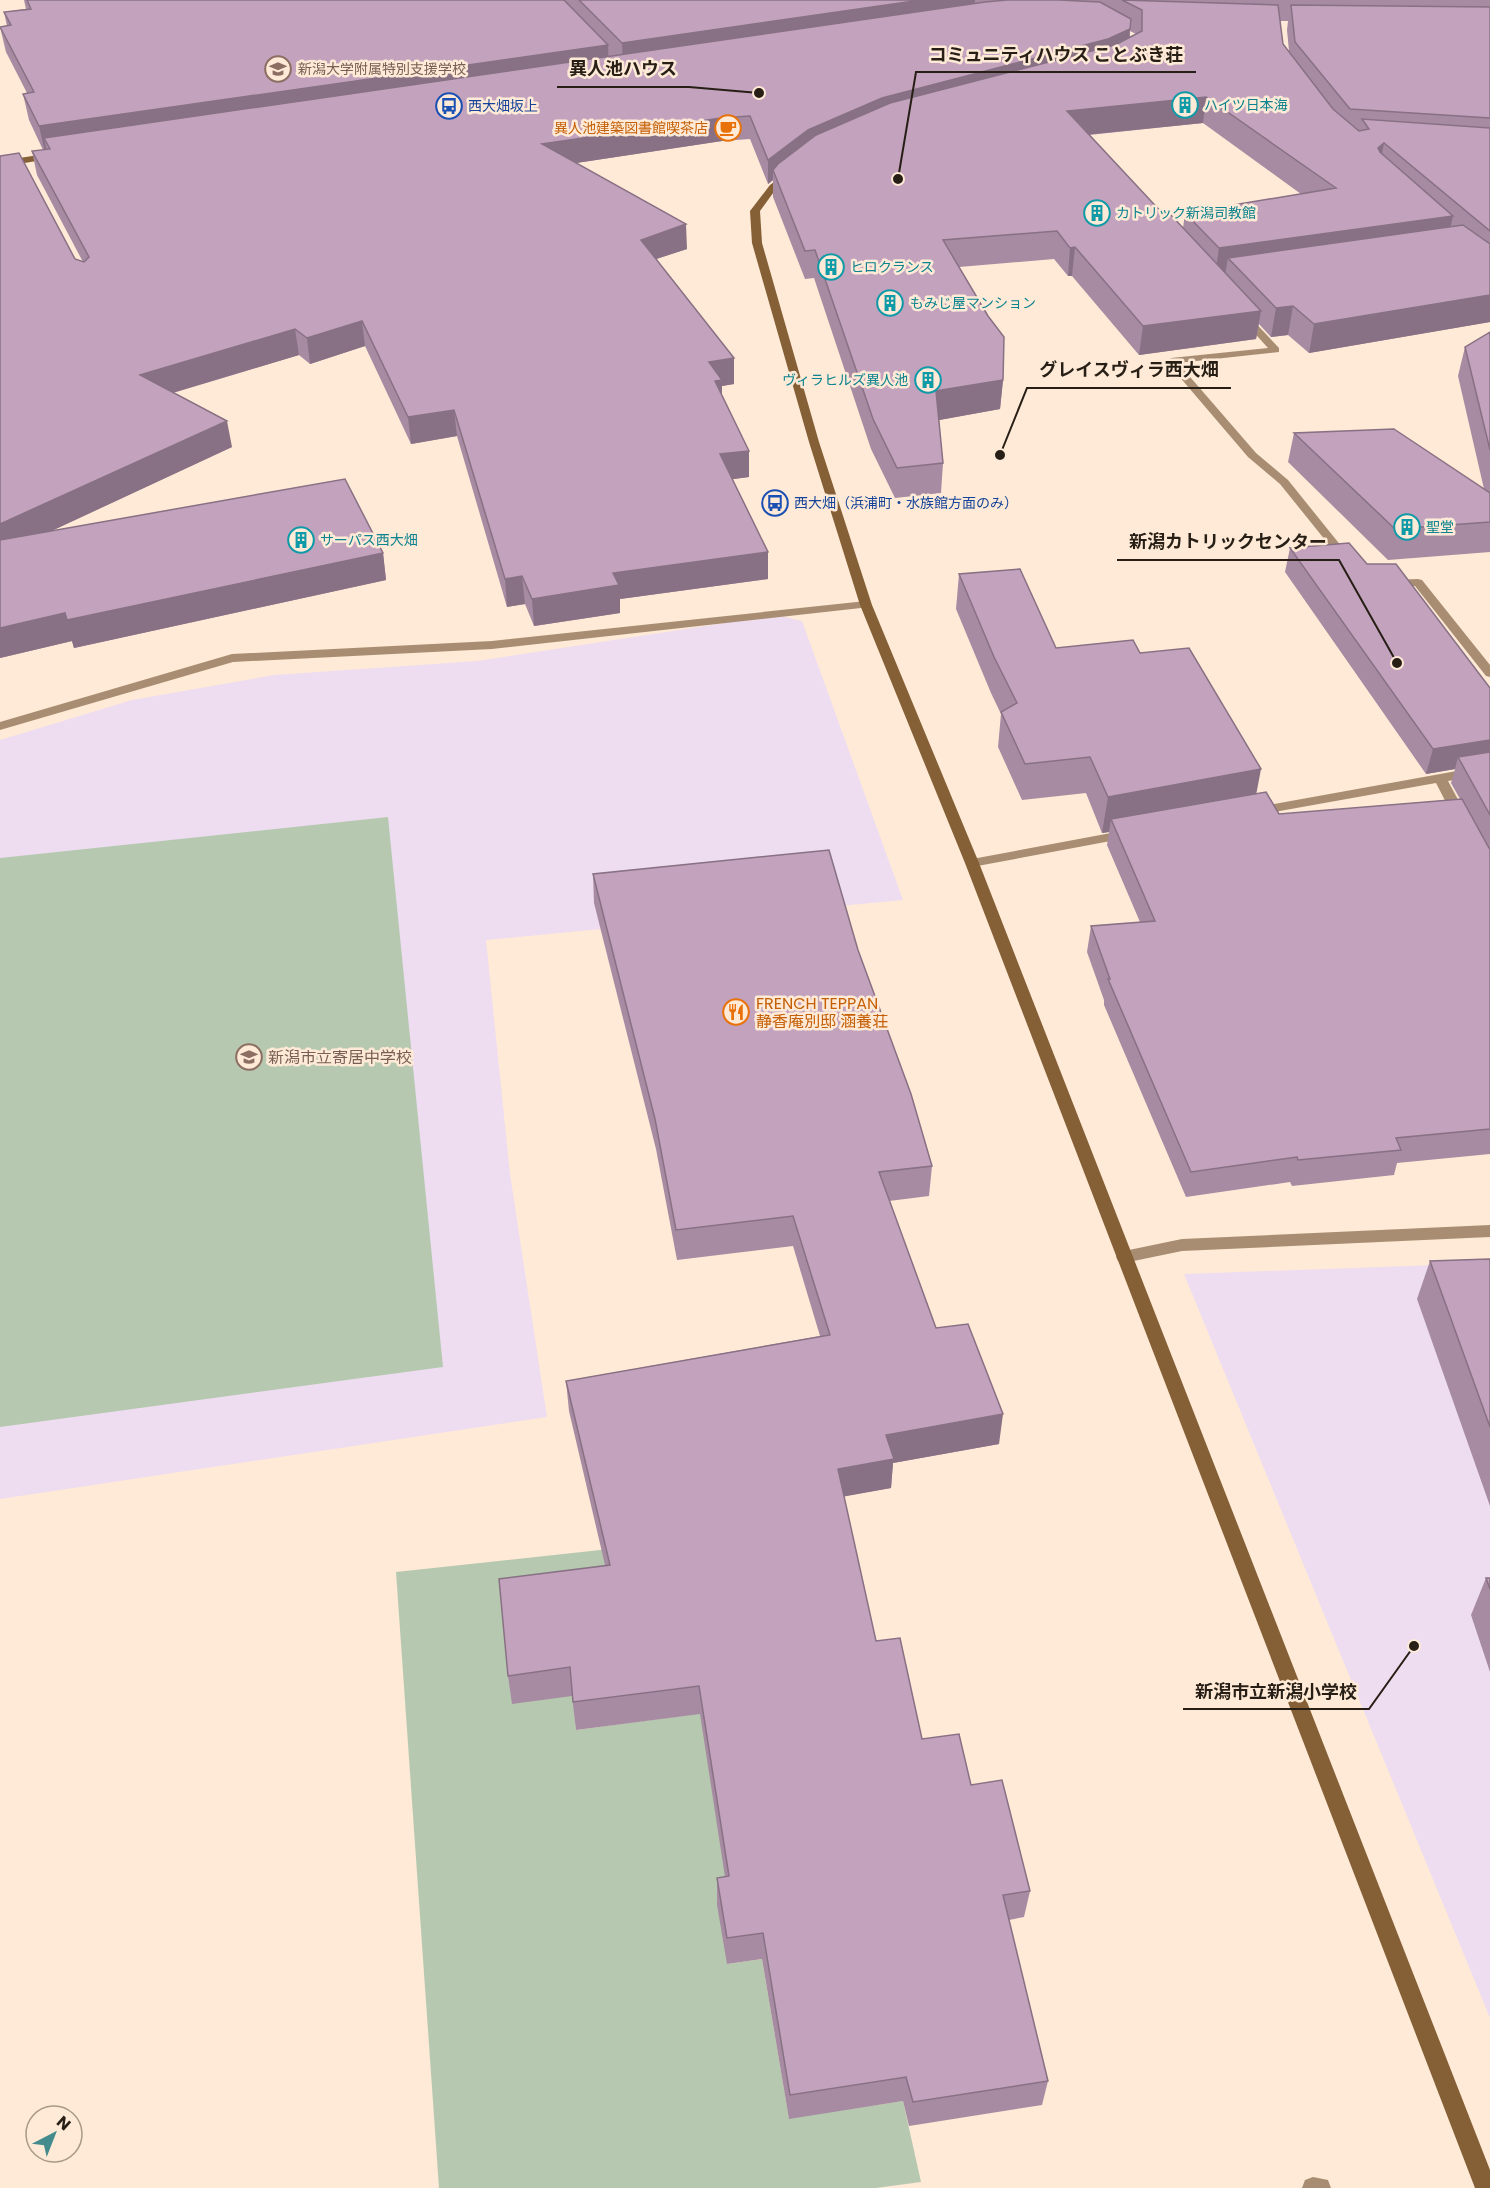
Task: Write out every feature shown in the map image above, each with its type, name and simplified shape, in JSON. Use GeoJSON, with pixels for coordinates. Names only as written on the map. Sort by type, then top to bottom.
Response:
{"type":"FeatureCollection","features":[{"type":"Feature","properties":{"kind":"street"},"geometry":{"type":"LineString","coordinates":[[0,164],[25,166],[69,154]]}},
{"type":"Feature","properties":{"kind":"street"},"geometry":{"type":"LineString","coordinates":[[803,164],[773,188],[755,212],[757,243],[814,442],[866,605],[972,862],[1486,2188]]}},
{"type":"Feature","properties":{"kind":"street"},"geometry":{"type":"LineString","coordinates":[[1237,308],[1275,350],[1171,361],[1251,455],[1284,482],[1351,566]]}},
{"type":"Feature","properties":{"kind":"street"},"geometry":{"type":"LineString","coordinates":[[1377,584],[1418,582],[1490,673]]}},
{"type":"Feature","properties":{"kind":"street"},"geometry":{"type":"LineString","coordinates":[[0,726],[232,658],[492,645],[866,605]]}},
{"type":"Feature","properties":{"kind":"street"},"geometry":{"type":"LineString","coordinates":[[1239,814],[1490,770]]}},
{"type":"Feature","properties":{"kind":"street"},"geometry":{"type":"LineString","coordinates":[[1440,778],[1468,830]]}},
{"type":"Feature","properties":{"kind":"street"},"geometry":{"type":"LineString","coordinates":[[972,862],[1146,831]]}},
{"type":"Feature","properties":{"kind":"street"},"geometry":{"type":"LineString","coordinates":[[1124,1257],[1182,1245],[1490,1232]]}},
{"type":"Feature","properties":{"kind":"street"},"geometry":{"type":"LineString","coordinates":[[1313,2188],[1320,2188]]}},
{"type":"Feature","properties":{"kind":"shaded area","name":"新潟市立寄居中学校"},"geometry":{"type":"Polygon","coordinates":[[[777,615],[802,621],[903,900],[486,940],[510,1174],[547,1417],[0,1499],[0,740],[132,700],[274,675],[477,661],[777,615]]]}},
{"type":"Feature","properties":{"kind":"shaded area"},"geometry":{"type":"Polygon","coordinates":[[[1490,1263],[1490,2018],[1184,1274],[1490,1263]]]}},
{"type":"Feature","properties":{"kind":"green space"},"geometry":{"type":"Polygon","coordinates":[[[388,817],[443,1367],[0,1427],[0,858],[388,817]]]}},
{"type":"Feature","properties":{"kind":"green space"},"geometry":{"type":"Polygon","coordinates":[[[840,1524],[512,1703],[573,1695],[576,1730],[763,1705],[729,1903],[727,1964],[762,1959],[789,2118],[903,2101],[921,2182],[876,2188],[439,2188],[396,1572],[840,1524]]]}},
{"type":"Feature","properties":{"kind":"building","name":"新潟大学附属特別支援学校"},"geometry":{"type":"Polygon","coordinates":[[[27,0],[564,0],[608,45],[39,126],[23,94],[34,92],[0,27],[11,25],[4,12],[31,9],[27,0]]]}},
{"type":"Feature","properties":{"kind":"building"},"geometry":{"type":"Polygon","coordinates":[[[579,0],[921,0],[622,43],[579,0]]]}},
{"type":"Feature","properties":{"kind":"building"},"geometry":{"type":"Polygon","coordinates":[[[1007,0],[1100,2],[1131,19],[1130,29],[1108,39],[882,98],[808,130],[768,160],[750,116],[721,118],[542,144],[686,224],[641,240],[734,358],[709,362],[722,380],[715,381],[749,451],[720,454],[768,552],[613,573],[619,585],[532,599],[522,576],[505,579],[454,410],[408,417],[362,321],[307,338],[295,329],[140,375],[227,421],[0,524],[0,156],[19,153],[75,259],[84,262],[89,257],[32,151],[50,149],[44,138],[1007,0]]]}},
{"type":"Feature","properties":{"kind":"building"},"geometry":{"type":"Polygon","coordinates":[[[1122,0],[1278,5],[1283,44],[1333,109],[1359,131],[1369,129],[1362,119],[1490,128],[1490,231],[1384,143],[1378,148],[1380,152],[1453,216],[1219,248],[1185,213],[1336,188],[1206,97],[1067,111],[1165,216],[1171,215],[1261,311],[1143,326],[1075,247],[1070,248],[1057,231],[943,240],[988,316],[1004,337],[1003,380],[936,391],[943,463],[897,468],[873,419],[815,250],[805,251],[773,170],[816,135],[890,103],[1115,45],[1142,31],[1142,10],[1122,0]]]}},
{"type":"Feature","properties":{"kind":"building"},"geometry":{"type":"Polygon","coordinates":[[[1291,5],[1490,7],[1490,118],[1350,109],[1295,42],[1291,5]]]}},
{"type":"Feature","properties":{"kind":"building"},"geometry":{"type":"Polygon","coordinates":[[[1463,225],[1490,244],[1490,295],[1314,324],[1293,306],[1276,308],[1228,258],[1463,225]]]}},
{"type":"Feature","properties":{"kind":"building"},"geometry":{"type":"Polygon","coordinates":[[[1490,332],[1490,450],[1465,347],[1490,332]]]}},
{"type":"Feature","properties":{"kind":"building"},"geometry":{"type":"Polygon","coordinates":[[[1394,429],[1490,493],[1490,522],[1395,529],[1294,433],[1394,429]]]}},
{"type":"Feature","properties":{"kind":"building"},"geometry":{"type":"Polygon","coordinates":[[[345,479],[383,553],[67,620],[65,613],[0,628],[0,540],[345,479]]]}},
{"type":"Feature","properties":{"kind":"building"},"geometry":{"type":"Polygon","coordinates":[[[1349,543],[1367,564],[1396,564],[1490,688],[1490,740],[1433,749],[1290,548],[1349,543]]]}},
{"type":"Feature","properties":{"kind":"building"},"geometry":{"type":"Polygon","coordinates":[[[1020,569],[1056,648],[1133,640],[1140,653],[1189,648],[1261,769],[1108,797],[1090,757],[1025,764],[1001,712],[1017,703],[994,657],[959,574],[1020,569]]]}},
{"type":"Feature","properties":{"kind":"building"},"geometry":{"type":"Polygon","coordinates":[[[1490,752],[1490,815],[1458,757],[1490,752]]]}},
{"type":"Feature","properties":{"kind":"building"},"geometry":{"type":"Polygon","coordinates":[[[1266,792],[1279,814],[1462,799],[1490,848],[1490,1129],[1396,1138],[1401,1150],[1298,1160],[1297,1157],[1191,1172],[1108,979],[1110,979],[1091,926],[1155,921],[1111,819],[1266,792]]]}},
{"type":"Feature","properties":{"kind":"building"},"geometry":{"type":"Polygon","coordinates":[[[829,850],[858,950],[911,1094],[932,1166],[879,1172],[936,1328],[968,1324],[1003,1414],[886,1435],[894,1459],[838,1469],[876,1641],[900,1638],[922,1739],[959,1734],[971,1785],[1002,1780],[1030,1891],[1003,1895],[1048,2081],[913,2102],[906,2077],[790,2095],[763,1933],[727,1938],[717,1878],[729,1876],[699,1686],[573,1702],[570,1667],[508,1676],[499,1579],[610,1565],[566,1381],[830,1335],[793,1216],[676,1230],[655,1119],[593,874],[829,850]]]}},
{"type":"Feature","properties":{"kind":"building"},"geometry":{"type":"Polygon","coordinates":[[[1490,1259],[1490,1427],[1430,1261],[1490,1259]]]}},
{"type":"Feature","properties":{"kind":"place","name":"新潟大学附属特別支援学校"},"geometry":{"type":"Point","coordinates":[278,69]}},
{"type":"Feature","properties":{"kind":"place","name":"異人池ハウス"},"geometry":{"type":"Point","coordinates":[759,93]}},
{"type":"Feature","properties":{"kind":"place","name":"ハイツ日本海"},"geometry":{"type":"Point","coordinates":[1185,105]}},
{"type":"Feature","properties":{"kind":"place","name":"西大畑坂上"},"geometry":{"type":"Point","coordinates":[449,106]}},
{"type":"Feature","properties":{"kind":"place","name":"異人池建築図書館喫茶店"},"geometry":{"type":"Point","coordinates":[728,128]}},
{"type":"Feature","properties":{"kind":"place","name":"コミュニティハウス ことぶき荘"},"geometry":{"type":"Point","coordinates":[898,179]}},
{"type":"Feature","properties":{"kind":"place","name":"カトリック新潟司教館"},"geometry":{"type":"Point","coordinates":[1097,213]}},
{"type":"Feature","properties":{"kind":"place","name":"ヒロクランス"},"geometry":{"type":"Point","coordinates":[831,267]}},
{"type":"Feature","properties":{"kind":"place","name":"もみじ屋マンション"},"geometry":{"type":"Point","coordinates":[890,303]}},
{"type":"Feature","properties":{"kind":"place","name":"ヴィラヒルズ異人池"},"geometry":{"type":"Point","coordinates":[928,380]}},
{"type":"Feature","properties":{"kind":"place","name":"グレイスヴィラ西大畑"},"geometry":{"type":"Point","coordinates":[1000,455]}},
{"type":"Feature","properties":{"kind":"place","name":"西大畑（浜浦町・水族館方面のみ）"},"geometry":{"type":"Point","coordinates":[775,503]}},
{"type":"Feature","properties":{"kind":"place","name":"聖堂"},"geometry":{"type":"Point","coordinates":[1407,527]}},
{"type":"Feature","properties":{"kind":"place","name":"サーパス西大畑"},"geometry":{"type":"Point","coordinates":[301,540]}},
{"type":"Feature","properties":{"kind":"place","name":"新潟カトリックセンター"},"geometry":{"type":"Point","coordinates":[1397,663]}},
{"type":"Feature","properties":{"kind":"place","name":"FRENCH TEPPAN 静香庵別邸 涵養荘"},"geometry":{"type":"Point","coordinates":[736,1012]}},
{"type":"Feature","properties":{"kind":"place","name":"新潟市立寄居中学校"},"geometry":{"type":"Point","coordinates":[249,1057]}},
{"type":"Feature","properties":{"kind":"place","name":"新潟市立新潟小学校"},"geometry":{"type":"Point","coordinates":[1414,1646]}}]}
